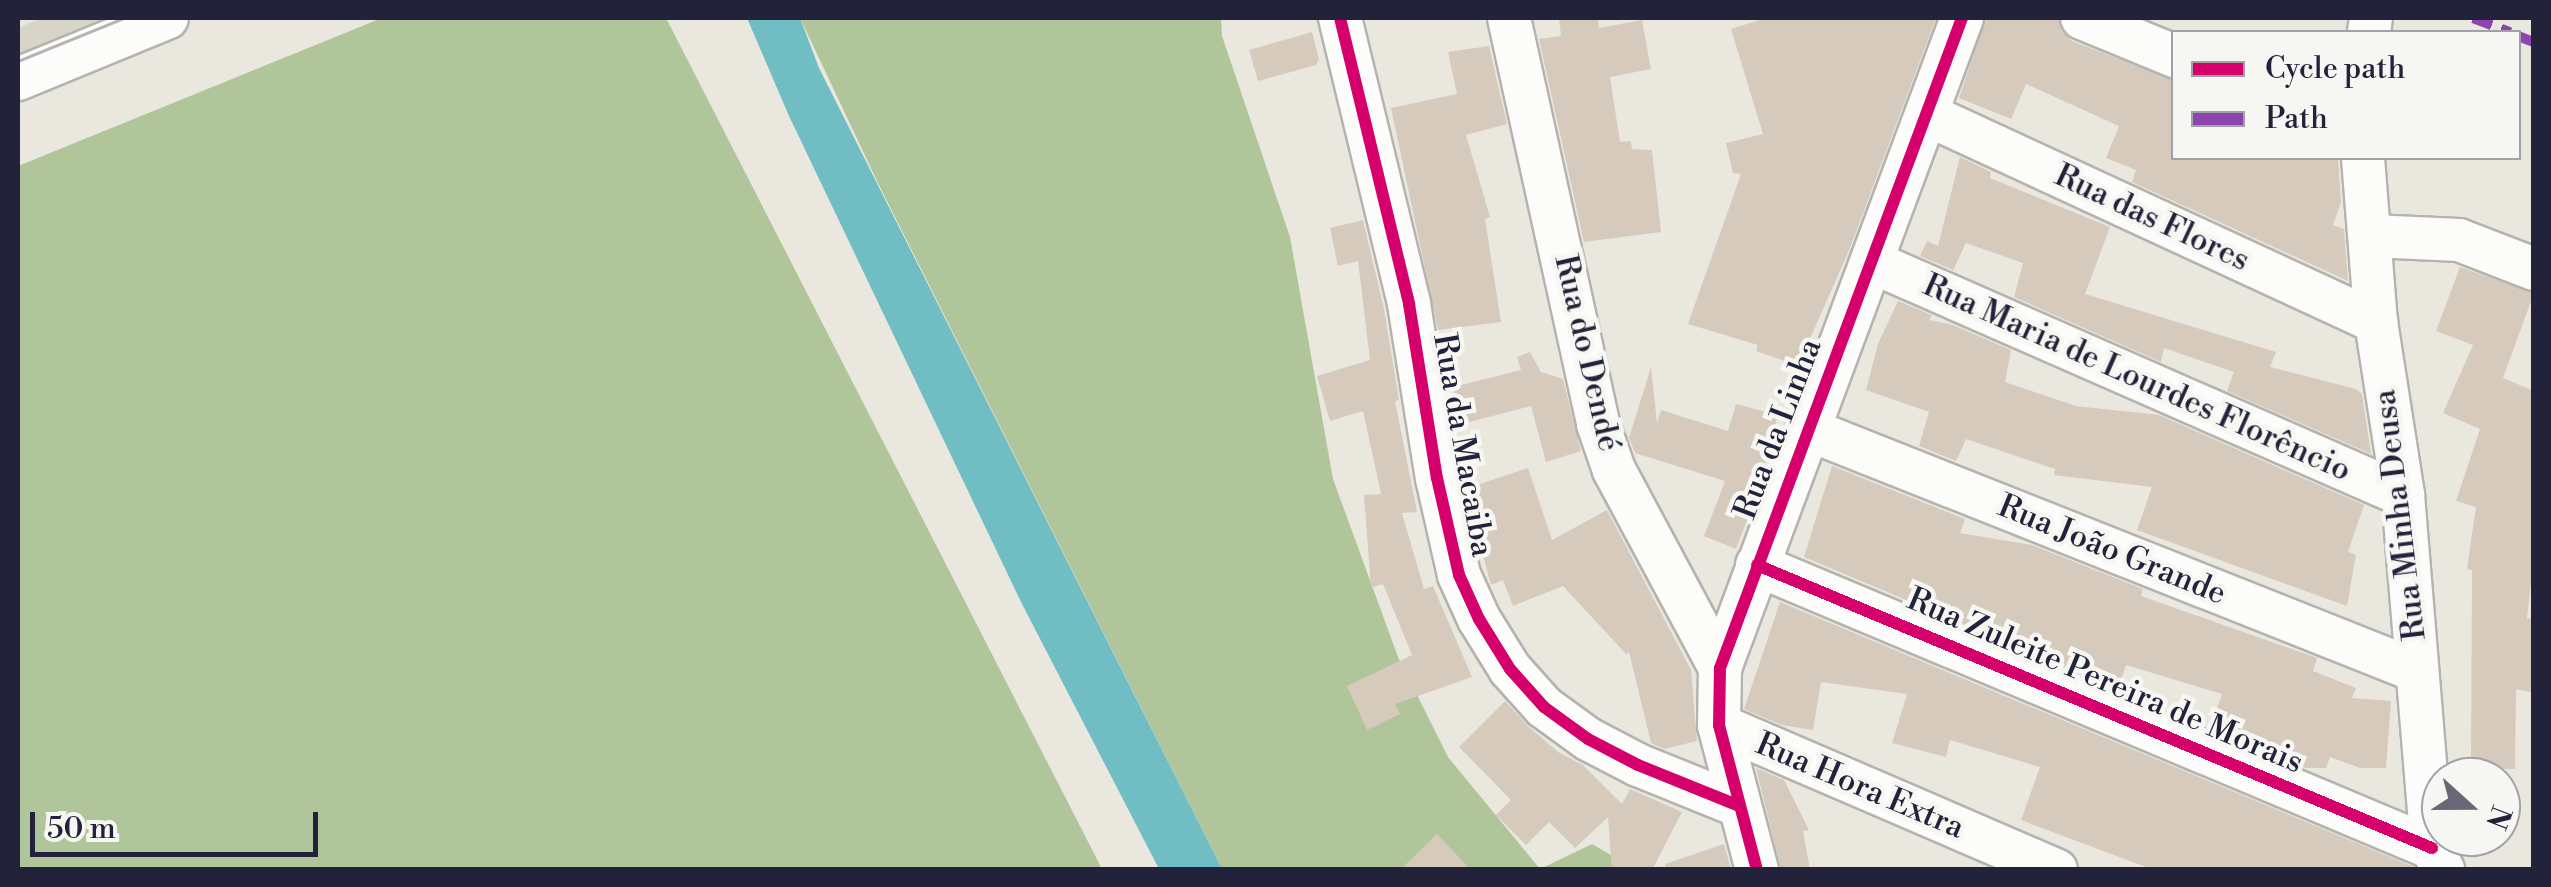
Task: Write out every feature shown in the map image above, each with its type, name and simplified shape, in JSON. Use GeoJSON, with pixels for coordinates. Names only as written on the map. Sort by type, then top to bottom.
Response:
{"type":"FeatureCollection","features":[{"type":"Feature","properties":{"kind":"street"},"geometry":{"type":"LineString","coordinates":[[18,79],[167,18]]}},
{"type":"Feature","properties":{"kind":"street","name":"Rua da Macaiba"},"geometry":{"type":"LineString","coordinates":[[1340,18],[1409,304],[1437,478],[1458,575],[1479,619],[1510,669],[1544,707],[1588,739],[1638,765],[1737,805]]}},
{"type":"Feature","properties":{"kind":"street","name":"Rua do Dendé"},"geometry":{"type":"LineString","coordinates":[[1510,18],[1603,439],[1642,525],[1720,668]]}},
{"type":"Feature","properties":{"kind":"street","name":"Rua da Linha"},"geometry":{"type":"LineString","coordinates":[[1757,870],[1719,725],[1720,668],[1962,18]]}},
{"type":"Feature","properties":{"kind":"street"},"geometry":{"type":"LineString","coordinates":[[2082,18],[2171,55]]}},
{"type":"Feature","properties":{"kind":"street","name":"Rua das Flores"},"geometry":{"type":"LineString","coordinates":[[1928,115],[2376,322]]}},
{"type":"Feature","properties":{"kind":"street","name":"Rua Minha Deusa"},"geometry":{"type":"LineString","coordinates":[[2364,160],[2376,322],[2403,495],[2438,859]]}},
{"type":"Feature","properties":{"kind":"street"},"geometry":{"type":"LineString","coordinates":[[2372,236],[2459,240],[2534,269]]}},
{"type":"Feature","properties":{"kind":"street","name":"Rua Maria de Lourdes Florêncio"},"geometry":{"type":"LineString","coordinates":[[1872,262],[2403,495]]}},
{"type":"Feature","properties":{"kind":"street","name":"Rua João Grande"},"geometry":{"type":"LineString","coordinates":[[1807,429],[2418,671]]}},
{"type":"Feature","properties":{"kind":"street","name":"Rua Zuleite Pereira de Morais"},"geometry":{"type":"LineString","coordinates":[[1757,564],[2438,859]]}},
{"type":"Feature","properties":{"kind":"street","name":"Rua Hora Extra"},"geometry":{"type":"LineString","coordinates":[[1719,725],[2056,870]]}},
{"type":"Feature","properties":{"kind":"shaded area"},"geometry":{"type":"Polygon","coordinates":[[[41,18],[159,18],[18,75],[18,28],[41,18]]]}},
{"type":"Feature","properties":{"kind":"green space"},"geometry":{"type":"Polygon","coordinates":[[[382,18],[666,18],[1102,869],[18,869],[18,166],[382,18]]]}},
{"type":"Feature","properties":{"kind":"green space"},"geometry":{"type":"Polygon","coordinates":[[[800,18],[1221,18],[1222,36],[1290,237],[1333,479],[1398,657],[1448,757],[1540,869],[1222,869],[877,181],[800,18]]]}},
{"type":"Feature","properties":{"kind":"green space"},"geometry":{"type":"Polygon","coordinates":[[[1592,844],[1635,869],[1540,869],[1592,844]]]}},
{"type":"Feature","properties":{"kind":"water"},"geometry":{"type":"Polygon","coordinates":[[[747,18],[800,18],[819,68],[1222,869],[1159,869],[1021,602],[789,116],[747,18]]]}},
{"type":"Feature","properties":{"kind":"building"},"geometry":{"type":"Polygon","coordinates":[[[1559,18],[1598,18],[1599,28],[1642,20],[1651,69],[1610,77],[1620,142],[1631,141],[1632,149],[1652,150],[1661,232],[1584,242],[1539,39],[1561,36],[1559,18]]]}},
{"type":"Feature","properties":{"kind":"building"},"geometry":{"type":"Polygon","coordinates":[[[1766,18],[1936,18],[1850,248],[1798,366],[1756,351],[1758,345],[1688,324],[1741,174],[1733,173],[1726,143],[1763,134],[1731,29],[1766,18]]]}},
{"type":"Feature","properties":{"kind":"building"},"geometry":{"type":"Polygon","coordinates":[[[1986,18],[2058,18],[2062,32],[2072,41],[2171,79],[2171,160],[2338,160],[2341,202],[2333,225],[2344,229],[2348,281],[2132,182],[2136,170],[2106,158],[2119,126],[2026,84],[2011,119],[1959,98],[1986,18]]]}},
{"type":"Feature","properties":{"kind":"building"},"geometry":{"type":"Polygon","coordinates":[[[1312,32],[1319,59],[1316,65],[1258,81],[1249,50],[1312,32]]]}},
{"type":"Feature","properties":{"kind":"building"},"geometry":{"type":"Polygon","coordinates":[[[1489,46],[1507,124],[1466,135],[1490,217],[1485,219],[1501,322],[1438,330],[1391,108],[1457,94],[1448,52],[1489,46]]]}},
{"type":"Feature","properties":{"kind":"building"},"geometry":{"type":"Polygon","coordinates":[[[1960,157],[1991,172],[1990,178],[2110,227],[2085,294],[2276,352],[2270,367],[2356,389],[2362,394],[2371,454],[2227,391],[2234,372],[2164,348],[2161,362],[2014,297],[2023,263],[1966,243],[1953,270],[1920,256],[1927,241],[1938,246],[1960,157]]]}},
{"type":"Feature","properties":{"kind":"building"},"geometry":{"type":"Polygon","coordinates":[[[1363,220],[1384,309],[1399,400],[1395,401],[1417,512],[1402,513],[1424,589],[1433,586],[1472,677],[1395,704],[1400,714],[1367,730],[1347,686],[1412,655],[1383,584],[1371,588],[1364,495],[1381,494],[1363,411],[1330,421],[1317,376],[1370,360],[1358,261],[1338,266],[1330,228],[1363,220]]]}},
{"type":"Feature","properties":{"kind":"building"},"geometry":{"type":"Polygon","coordinates":[[[2460,267],[2534,293],[2503,378],[2534,391],[2534,555],[2527,618],[2534,619],[2534,693],[2516,689],[2515,757],[2471,757],[2472,570],[2467,569],[2476,507],[2456,501],[2480,429],[2443,413],[2473,345],[2436,331],[2460,267]]]}},
{"type":"Feature","properties":{"kind":"building"},"geometry":{"type":"Polygon","coordinates":[[[1898,301],[1932,315],[1929,320],[1953,325],[2011,350],[2005,382],[2076,406],[2159,415],[2364,505],[2348,552],[2356,555],[2347,606],[2137,530],[2152,487],[2054,475],[2055,469],[1966,439],[1956,461],[1919,446],[1929,412],[1866,390],[1878,344],[1898,301]]]}},
{"type":"Feature","properties":{"kind":"building"},"geometry":{"type":"Polygon","coordinates":[[[1530,352],[1541,372],[1563,379],[1581,451],[1546,462],[1531,406],[1462,424],[1453,387],[1521,370],[1517,357],[1530,352]]]}},
{"type":"Feature","properties":{"kind":"building"},"geometry":{"type":"Polygon","coordinates":[[[1651,367],[1657,423],[1661,410],[1728,431],[1736,404],[1778,415],[1758,491],[1736,549],[1704,536],[1725,481],[1635,453],[1629,438],[1651,367]]]}},
{"type":"Feature","properties":{"kind":"building"},"geometry":{"type":"Polygon","coordinates":[[[1832,466],[1965,519],[1960,533],[2032,545],[2143,589],[2141,596],[2317,658],[2313,671],[2356,688],[2352,698],[2391,701],[2386,768],[2360,768],[2330,757],[2326,768],[2306,768],[2210,728],[2222,694],[2126,665],[2118,689],[1804,557],[1832,466]]]}},
{"type":"Feature","properties":{"kind":"building"},"geometry":{"type":"Polygon","coordinates":[[[1528,468],[1552,540],[1607,510],[1691,670],[1697,741],[1664,749],[1651,743],[1629,652],[1626,654],[1563,586],[1513,606],[1503,580],[1491,585],[1465,489],[1528,468]]]}},
{"type":"Feature","properties":{"kind":"building"},"geometry":{"type":"Polygon","coordinates":[[[1780,602],[2415,870],[2154,870],[2021,820],[2040,767],[1950,740],[1946,757],[1892,743],[1907,694],[1821,682],[1813,730],[1782,725],[1744,709],[1780,602]]]}},
{"type":"Feature","properties":{"kind":"building"},"geometry":{"type":"Polygon","coordinates":[[[1505,701],[1529,727],[1558,752],[1583,765],[1622,804],[1630,789],[1682,812],[1652,870],[1612,870],[1608,817],[1575,848],[1549,822],[1526,845],[1496,815],[1511,800],[1459,747],[1505,701]]]}},
{"type":"Feature","properties":{"kind":"building"},"geometry":{"type":"Polygon","coordinates":[[[1756,768],[1784,780],[1809,830],[1803,831],[1810,870],[1781,870],[1756,768]]]}},
{"type":"Feature","properties":{"kind":"building"},"geometry":{"type":"Polygon","coordinates":[[[1437,834],[1471,870],[1400,870],[1437,834]]]}},
{"type":"Feature","properties":{"kind":"building"},"geometry":{"type":"Polygon","coordinates":[[[1724,844],[1731,870],[1666,870],[1665,864],[1724,844]]]}},
{"type":"Feature","properties":{"kind":"tram line"},"geometry":{"type":"LineString","coordinates":[[18,61],[124,18]]}},
{"type":"Feature","properties":{"kind":"marked path"},"geometry":{"type":"LineString","coordinates":[[2473,18],[2505,30]]}},
{"type":"Feature","properties":{"kind":"marked path"},"geometry":{"type":"LineString","coordinates":[[2521,37],[2534,42]]}},
{"type":"Feature","properties":{"kind":"cycle path"},"geometry":{"type":"LineString","coordinates":[[1340,18],[1409,304],[1437,478],[1459,575],[1479,619],[1510,669],[1544,707],[1588,739],[1638,765],[1737,805]]}},
{"type":"Feature","properties":{"kind":"cycle path"},"geometry":{"type":"LineString","coordinates":[[1757,870],[1719,725],[1720,668],[1962,18]]}},
{"type":"Feature","properties":{"kind":"cycle path"},"geometry":{"type":"LineString","coordinates":[[1757,565],[2421,843]]}}]}
